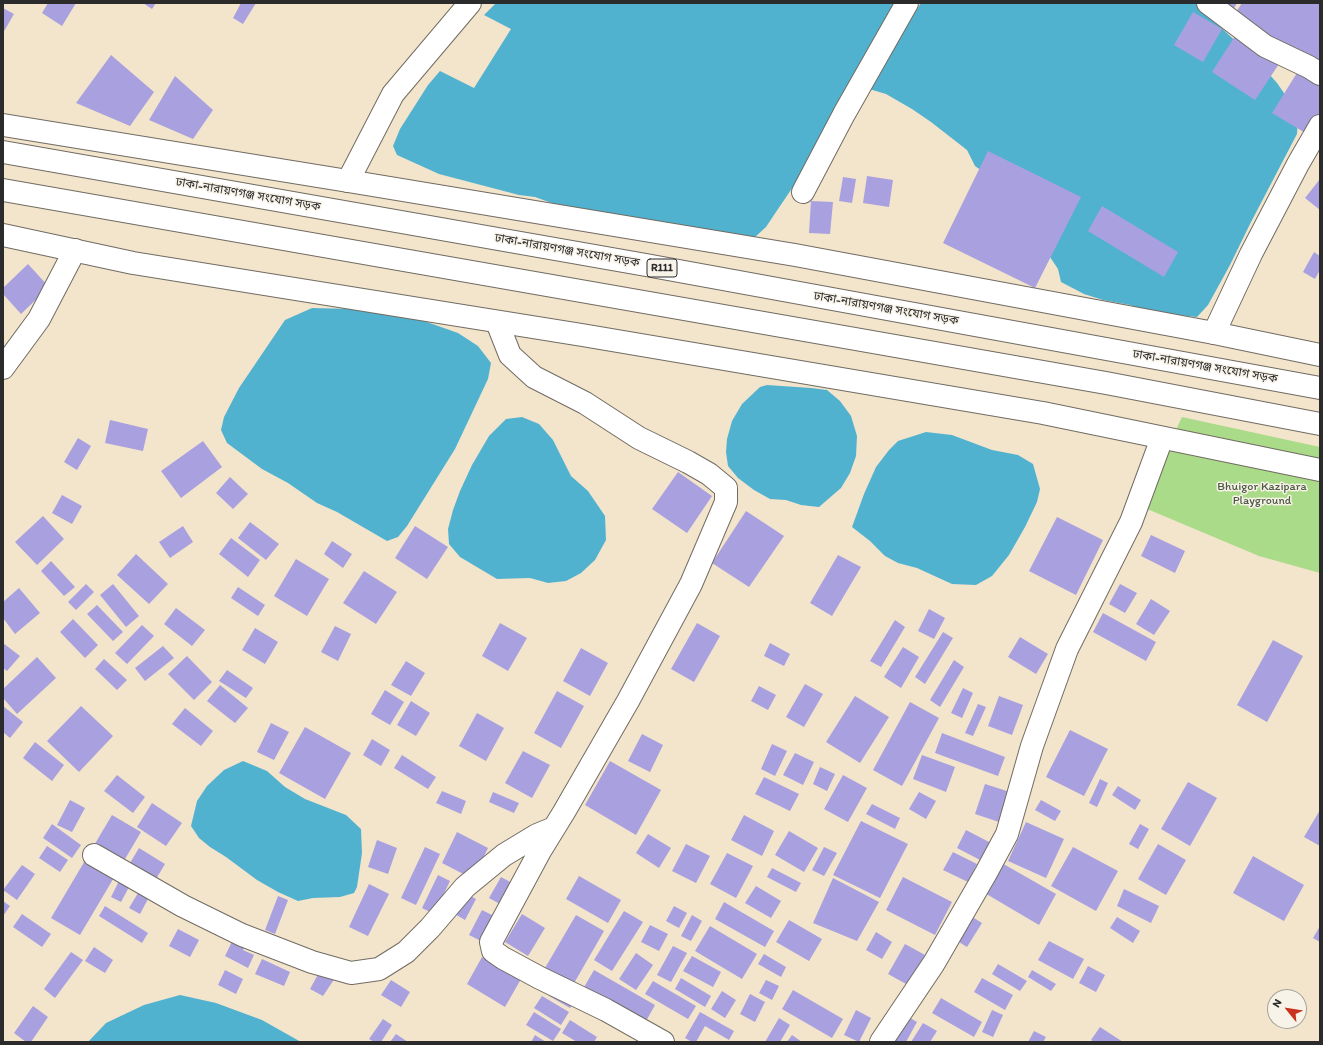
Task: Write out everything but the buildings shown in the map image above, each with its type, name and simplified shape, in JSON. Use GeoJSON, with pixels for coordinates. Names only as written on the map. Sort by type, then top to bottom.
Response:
{"type":"FeatureCollection","features":[{"type":"Feature","properties":{"kind":"street"},"geometry":{"type":"LineString","coordinates":[[348,181],[393,94],[470,3]]}},
{"type":"Feature","properties":{"kind":"street"},"geometry":{"type":"LineString","coordinates":[[803,192],[844,114],[907,3]]}},
{"type":"Feature","properties":{"kind":"street"},"geometry":{"type":"LineString","coordinates":[[1208,3],[1265,46],[1309,67],[1320,74]]}},
{"type":"Feature","properties":{"kind":"street"},"geometry":{"type":"LineString","coordinates":[[3,125],[795,255],[1214,333],[1320,355]]}},
{"type":"Feature","properties":{"kind":"street"},"geometry":{"type":"LineString","coordinates":[[1214,333],[1251,254],[1298,164],[1320,126]]}},
{"type":"Feature","properties":{"kind":"street","name":"ঢাকা-নারায়ণগঞ্জ সংযোগ সড়ক"},"geometry":{"type":"LineString","coordinates":[[3,152],[646,265],[1320,388]]}},
{"type":"Feature","properties":{"kind":"street"},"geometry":{"type":"LineString","coordinates":[[3,190],[859,339],[1106,383],[1320,424]]}},
{"type":"Feature","properties":{"kind":"street"},"geometry":{"type":"LineString","coordinates":[[3,235],[133,263],[1035,412],[1320,470]]}},
{"type":"Feature","properties":{"kind":"street"},"geometry":{"type":"LineString","coordinates":[[3,368],[39,319],[75,250]]}},
{"type":"Feature","properties":{"kind":"street"},"geometry":{"type":"LineString","coordinates":[[496,322],[510,355],[534,377],[585,403],[639,438],[709,474],[726,488],[726,502],[691,584],[628,701],[540,851],[491,942],[493,951],[503,958],[540,978],[572,992],[663,1042]]}},
{"type":"Feature","properties":{"kind":"street"},"geometry":{"type":"LineString","coordinates":[[881,1042],[934,963],[986,874],[1007,834],[1032,746],[1067,649],[1131,522],[1162,438]]}},
{"type":"Feature","properties":{"kind":"street"},"geometry":{"type":"LineString","coordinates":[[94,855],[183,906],[242,935],[312,962],[352,973],[379,969],[406,952],[430,928],[464,887],[504,855],[537,835],[554,828]]}},
{"type":"Feature","properties":{"kind":"green space","name":"Bhuigor Kazipara Playground"},"geometry":{"type":"Polygon","coordinates":[[[1182,417],[1320,447],[1320,573],[1259,556],[1140,506],[1182,417]]]}},
{"type":"Feature","properties":{"kind":"water"},"geometry":{"type":"Polygon","coordinates":[[[496,3],[899,3],[799,178],[766,227],[755,237],[736,240],[560,206],[535,197],[519,195],[439,174],[397,155],[393,146],[400,129],[428,85],[440,71],[474,88],[511,29],[484,15],[496,3]]]}},
{"type":"Feature","properties":{"kind":"water"},"geometry":{"type":"Polygon","coordinates":[[[921,3],[1195,3],[1262,66],[1277,83],[1293,106],[1298,117],[1297,134],[1230,265],[1208,305],[1197,317],[1150,312],[1130,305],[1103,300],[1084,294],[1061,282],[1058,269],[1048,254],[985,173],[975,166],[967,150],[912,109],[886,94],[869,89],[892,46],[921,3]]]}},
{"type":"Feature","properties":{"kind":"water"},"geometry":{"type":"Polygon","coordinates":[[[312,308],[354,309],[424,321],[458,333],[478,346],[491,363],[488,379],[455,449],[407,526],[398,537],[387,541],[337,512],[317,503],[288,483],[262,469],[227,443],[221,430],[224,417],[239,388],[285,320],[312,308]]]}},
{"type":"Feature","properties":{"kind":"water"},"geometry":{"type":"Polygon","coordinates":[[[767,385],[827,390],[840,401],[851,416],[857,436],[856,456],[850,473],[841,488],[819,507],[801,505],[786,500],[770,499],[754,490],[738,478],[728,466],[726,452],[727,439],[732,421],[742,404],[760,387],[767,385]]]}},
{"type":"Feature","properties":{"kind":"water"},"geometry":{"type":"Polygon","coordinates":[[[522,417],[539,424],[553,440],[571,476],[588,491],[605,516],[606,540],[595,560],[581,573],[566,581],[548,583],[530,578],[497,579],[460,557],[449,544],[448,529],[453,510],[472,465],[489,436],[506,419],[522,417]]]}},
{"type":"Feature","properties":{"kind":"water"},"geometry":{"type":"Polygon","coordinates":[[[926,432],[952,435],[992,450],[1018,455],[1033,464],[1040,489],[1037,502],[1009,555],[992,576],[976,585],[952,584],[917,568],[898,563],[885,556],[870,541],[852,527],[876,467],[889,450],[898,441],[926,432]]]}},
{"type":"Feature","properties":{"kind":"water"},"geometry":{"type":"Polygon","coordinates":[[[243,761],[267,771],[285,787],[305,799],[346,815],[361,829],[362,853],[357,887],[354,893],[340,897],[313,898],[298,901],[257,880],[199,838],[191,826],[197,801],[207,786],[224,770],[243,761]]]}},
{"type":"Feature","properties":{"kind":"water"},"geometry":{"type":"Polygon","coordinates":[[[180,995],[216,1003],[262,1020],[301,1042],[88,1042],[106,1023],[144,1005],[180,995]]]}}]}
